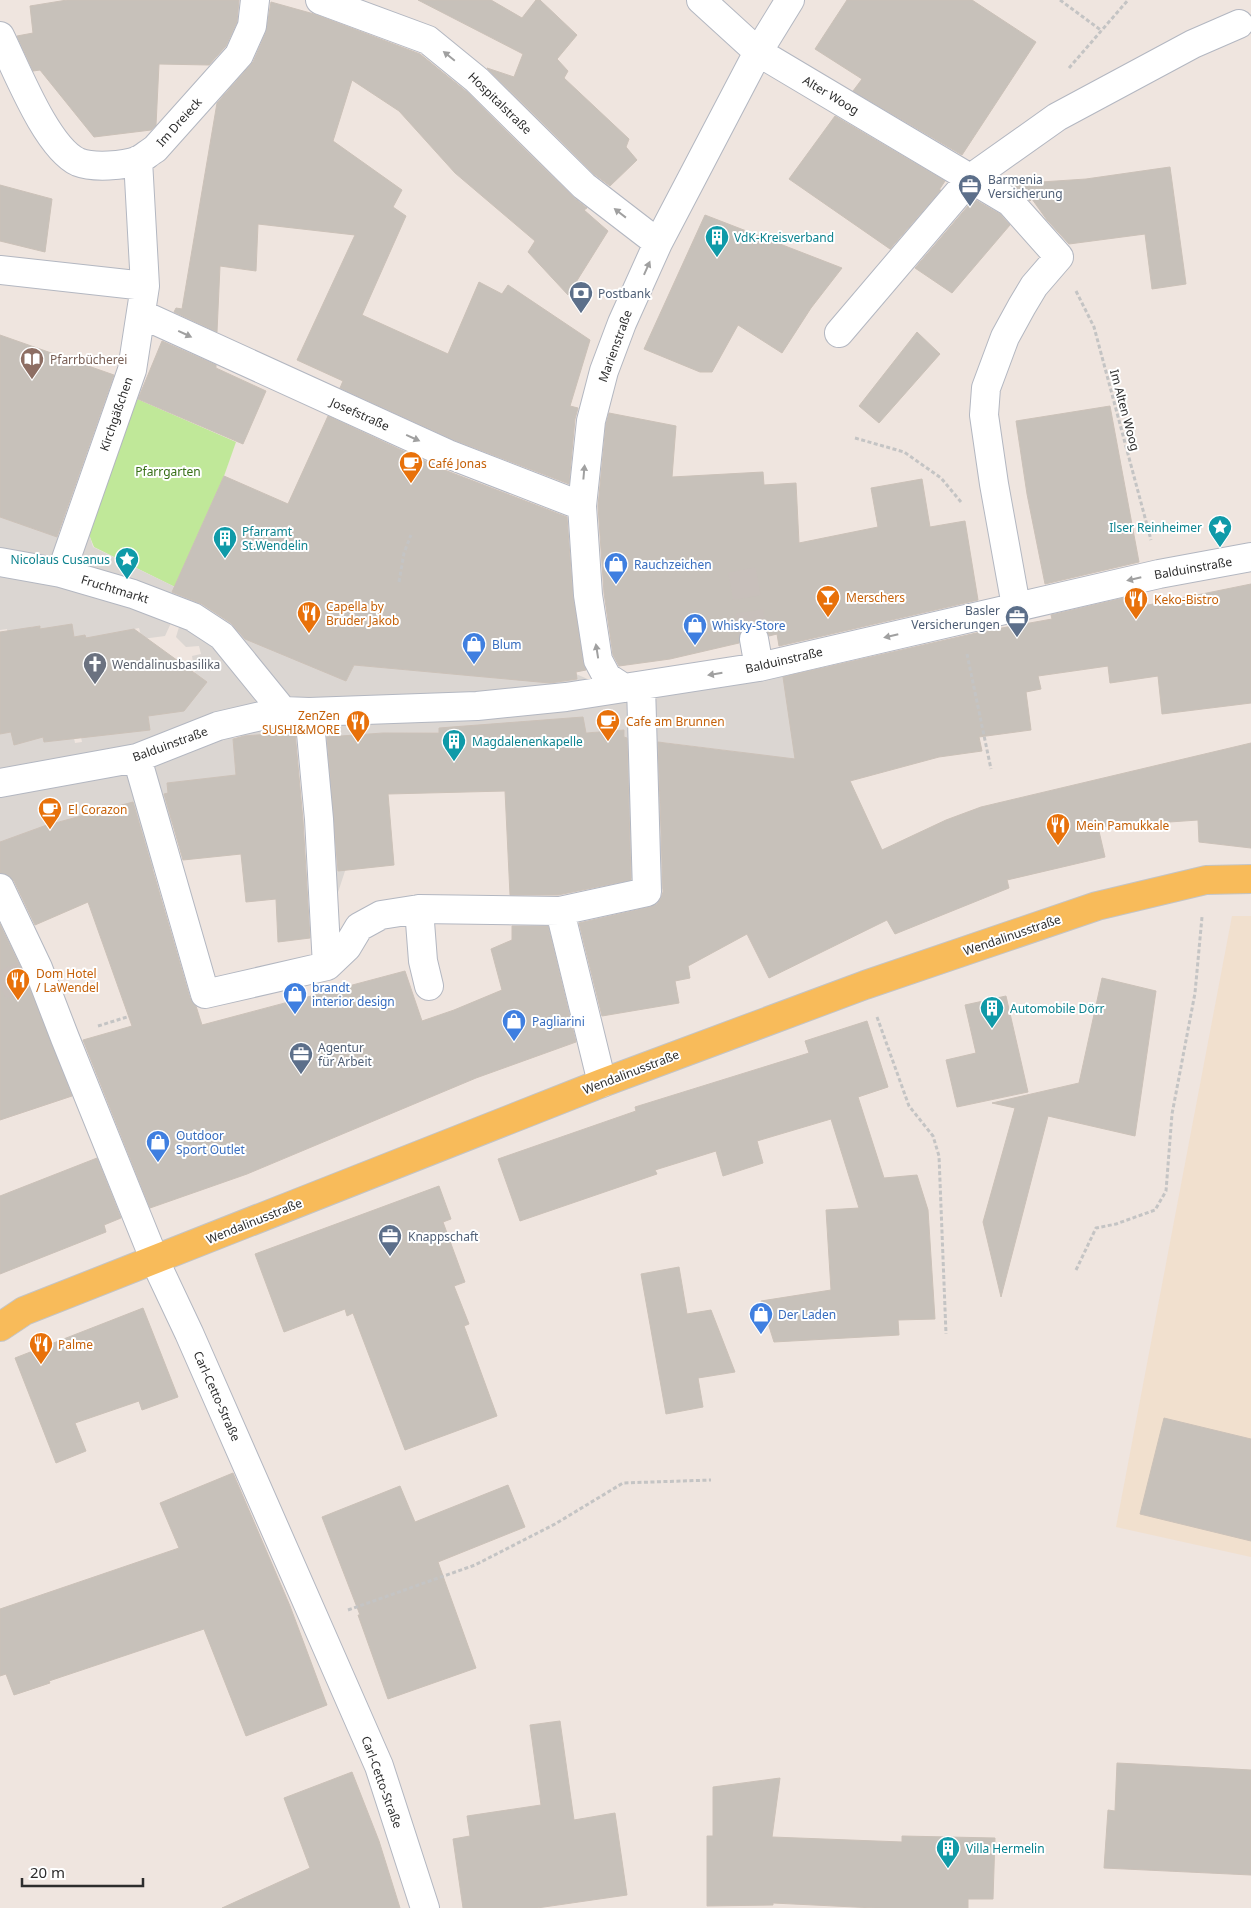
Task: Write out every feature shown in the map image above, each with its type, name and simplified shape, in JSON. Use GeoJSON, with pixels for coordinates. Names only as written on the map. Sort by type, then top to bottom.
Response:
{"type":"FeatureCollection","features":[{"type":"Feature","properties":{"kind":"main road","name":"Wendalinusstraße"},"geometry":{"type":"LineString","coordinates":[[0,1327],[12,1313],[155,1261],[602,1083],[865,985],[1097,906],[1206,880],[1251,879]]}},
{"type":"Feature","properties":{"kind":"street","name":"Im Dreieck"},"geometry":{"type":"LineString","coordinates":[[0,36],[38,115],[56,144],[78,162],[106,166],[138,160],[155,149],[239,55],[252,26],[255,0]]}},
{"type":"Feature","properties":{"kind":"street","name":"Hospitalstraße"},"geometry":{"type":"LineString","coordinates":[[320,0],[374,9],[428,40],[477,80],[584,186],[658,243]]}},
{"type":"Feature","properties":{"kind":"street","name":"Alter Woog"},"geometry":{"type":"LineString","coordinates":[[701,0],[758,52],[1010,202],[1059,257]]}},
{"type":"Feature","properties":{"kind":"street","name":"Marienstraße"},"geometry":{"type":"LineString","coordinates":[[632,687],[607,677],[598,660],[588,595],[582,506],[591,421],[604,371],[622,323],[658,243],[758,52],[790,0]]}},
{"type":"Feature","properties":{"kind":"street"},"geometry":{"type":"LineString","coordinates":[[839,333],[971,178],[1057,117],[1193,44],[1239,24]]}},
{"type":"Feature","properties":{"kind":"street","name":"Kirchgäßchen"},"geometry":{"type":"LineString","coordinates":[[61,573],[132,370],[145,286],[138,160]]}},
{"type":"Feature","properties":{"kind":"street"},"geometry":{"type":"LineString","coordinates":[[1016,606],[994,484],[984,415],[986,388],[1005,337],[1022,306],[1034,286],[1059,257]]}},
{"type":"Feature","properties":{"kind":"street"},"geometry":{"type":"LineString","coordinates":[[0,270],[145,286]]}},
{"type":"Feature","properties":{"kind":"street","name":"Josefstraße"},"geometry":{"type":"LineString","coordinates":[[142,314],[448,454],[582,506]]}},
{"type":"Feature","properties":{"kind":"street","name":"Balduinstraße"},"geometry":{"type":"LineString","coordinates":[[0,783],[137,758],[218,726],[296,712],[477,706],[566,697],[759,667],[1159,574],[1251,558]]}},
{"type":"Feature","properties":{"kind":"street","name":"Fruchtmarkt"},"geometry":{"type":"LineString","coordinates":[[0,562],[61,573],[133,594],[193,617],[222,636],[296,712]]}},
{"type":"Feature","properties":{"kind":"street"},"geometry":{"type":"LineString","coordinates":[[754,639],[759,667]]}},
{"type":"Feature","properties":{"kind":"street"},"geometry":{"type":"LineString","coordinates":[[137,758],[205,994],[327,966],[347,947],[359,927],[381,915],[419,909],[560,911],[646,892],[632,687]]}},
{"type":"Feature","properties":{"kind":"street"},"geometry":{"type":"LineString","coordinates":[[296,712],[319,819],[327,966]]}},
{"type":"Feature","properties":{"kind":"street","name":"Carl-Cetto-Straße"},"geometry":{"type":"LineString","coordinates":[[0,888],[31,971],[65,1038],[155,1261],[193,1342],[378,1766],[425,1908]]}},
{"type":"Feature","properties":{"kind":"street"},"geometry":{"type":"LineString","coordinates":[[419,909],[423,961],[429,986]]}},
{"type":"Feature","properties":{"kind":"street"},"geometry":{"type":"LineString","coordinates":[[560,911],[602,1083]]}},
{"type":"Feature","properties":{"kind":"path"},"geometry":{"type":"LineString","coordinates":[[1060,0],[1102,31]]}},
{"type":"Feature","properties":{"kind":"path"},"geometry":{"type":"LineString","coordinates":[[1069,68],[1128,0]]}},
{"type":"Feature","properties":{"kind":"path","name":"Im Alten Woog"},"geometry":{"type":"LineString","coordinates":[[1059,257],[1094,327],[1159,574]]}},
{"type":"Feature","properties":{"kind":"path"},"geometry":{"type":"LineString","coordinates":[[855,438],[904,452],[941,478],[965,508]]}},
{"type":"Feature","properties":{"kind":"path"},"geometry":{"type":"LineString","coordinates":[[399,582],[404,553],[411,535]]}},
{"type":"Feature","properties":{"kind":"path"},"geometry":{"type":"LineString","coordinates":[[960,619],[991,769]]}},
{"type":"Feature","properties":{"kind":"path"},"geometry":{"type":"LineString","coordinates":[[1076,1270],[1096,1228],[1116,1224],[1155,1210],[1166,1191],[1172,1114],[1195,993],[1206,880]]}},
{"type":"Feature","properties":{"kind":"path"},"geometry":{"type":"LineString","coordinates":[[865,985],[909,1106],[933,1136],[939,1156],[946,1334]]}},
{"type":"Feature","properties":{"kind":"path"},"geometry":{"type":"LineString","coordinates":[[314,1622],[475,1565],[556,1524],[623,1483],[711,1480]]}},
{"type":"Feature","properties":{"kind":"shaded area"},"geometry":{"type":"Polygon","coordinates":[[[128,381],[142,387],[90,523],[90,537],[93,547],[238,615],[258,644],[346,681],[354,665],[444,673],[509,676],[576,674],[613,690],[782,666],[793,744],[822,766],[766,759],[740,752],[661,742],[660,831],[669,890],[646,886],[631,878],[624,730],[534,736],[522,732],[383,733],[332,737],[345,871],[325,932],[311,937],[307,849],[298,732],[233,737],[236,775],[167,783],[176,861],[167,865],[148,869],[132,803],[47,825],[0,842],[0,734],[41,731],[44,742],[53,741],[72,728],[75,743],[82,742],[81,737],[150,730],[147,705],[195,674],[192,656],[201,654],[199,646],[186,647],[176,637],[179,627],[171,623],[165,636],[142,639],[139,628],[108,634],[86,641],[85,635],[74,637],[72,624],[62,626],[42,638],[40,626],[31,627],[33,638],[9,641],[7,629],[0,630],[0,517],[60,538],[128,381]]]}},
{"type":"Feature","properties":{"kind":"shaded area"},"geometry":{"type":"Polygon","coordinates":[[[1232,916],[1251,916],[1251,1557],[1116,1527],[1232,916]]]}},
{"type":"Feature","properties":{"kind":"green space","name":"Pfarrgarten"},"geometry":{"type":"Polygon","coordinates":[[[137,399],[236,442],[224,476],[175,587],[94,547],[90,537],[90,523],[137,399]]]}},
{"type":"Feature","properties":{"kind":"building"},"geometry":{"type":"Polygon","coordinates":[[[67,0],[239,0],[237,22],[226,46],[209,65],[159,64],[156,125],[151,130],[94,137],[40,70],[33,71],[17,36],[33,33],[30,6],[67,0]]]}},
{"type":"Feature","properties":{"kind":"building"},"geometry":{"type":"Polygon","coordinates":[[[418,0],[491,0],[522,18],[536,0],[540,0],[577,35],[557,59],[568,71],[564,78],[629,139],[626,147],[637,160],[610,186],[594,174],[487,68],[514,77],[523,54],[418,0]]]}},
{"type":"Feature","properties":{"kind":"building"},"geometry":{"type":"Polygon","coordinates":[[[847,0],[972,0],[1036,42],[962,155],[853,91],[862,79],[815,49],[847,0]]]}},
{"type":"Feature","properties":{"kind":"building"},"geometry":{"type":"Polygon","coordinates":[[[271,2],[314,14],[420,54],[467,92],[573,197],[587,208],[584,210],[608,231],[568,295],[528,252],[535,241],[455,173],[399,111],[352,80],[333,141],[402,190],[393,207],[406,216],[362,315],[448,354],[479,282],[502,294],[508,285],[590,340],[570,406],[578,408],[575,419],[569,484],[454,440],[340,388],[343,381],[297,360],[355,235],[258,224],[256,271],[220,266],[217,332],[174,312],[176,308],[182,309],[217,103],[253,62],[266,32],[271,2]]]}},
{"type":"Feature","properties":{"kind":"building"},"geometry":{"type":"Polygon","coordinates":[[[835,116],[945,181],[939,190],[941,190],[890,249],[789,179],[835,116]]]}},
{"type":"Feature","properties":{"kind":"building"},"geometry":{"type":"Polygon","coordinates":[[[1170,167],[1186,284],[1152,289],[1145,234],[1069,244],[1047,220],[1032,199],[1030,201],[1011,184],[1086,179],[1170,167]]]}},
{"type":"Feature","properties":{"kind":"building"},"geometry":{"type":"Polygon","coordinates":[[[0,185],[52,199],[45,252],[0,241],[0,185]]]}},
{"type":"Feature","properties":{"kind":"building"},"geometry":{"type":"Polygon","coordinates":[[[974,199],[1000,214],[1010,225],[952,293],[915,268],[974,199]]]}},
{"type":"Feature","properties":{"kind":"building"},"geometry":{"type":"Polygon","coordinates":[[[705,215],[842,268],[811,308],[782,353],[738,325],[712,372],[700,372],[644,349],[705,215]]]}},
{"type":"Feature","properties":{"kind":"building"},"geometry":{"type":"Polygon","coordinates":[[[917,332],[940,354],[879,423],[859,406],[917,332]]]}},
{"type":"Feature","properties":{"kind":"building"},"geometry":{"type":"Polygon","coordinates":[[[0,335],[114,375],[57,537],[0,517],[0,335]]]}},
{"type":"Feature","properties":{"kind":"building"},"geometry":{"type":"Polygon","coordinates":[[[162,341],[216,365],[216,368],[266,391],[243,444],[138,399],[162,341]]]}},
{"type":"Feature","properties":{"kind":"building"},"geometry":{"type":"Polygon","coordinates":[[[1110,406],[1139,562],[1045,584],[1027,494],[1016,421],[1110,406]]]}},
{"type":"Feature","properties":{"kind":"building"},"geometry":{"type":"Polygon","coordinates":[[[609,413],[676,426],[672,477],[763,472],[764,485],[796,483],[799,543],[878,527],[871,488],[922,479],[930,527],[965,521],[978,600],[779,646],[777,634],[769,636],[766,629],[760,625],[751,624],[744,627],[740,633],[739,643],[670,659],[619,666],[613,655],[604,593],[598,506],[606,424],[609,413]]]}},
{"type":"Feature","properties":{"kind":"building"},"geometry":{"type":"Polygon","coordinates":[[[328,416],[442,469],[567,517],[573,597],[583,662],[586,670],[576,672],[577,679],[550,683],[354,665],[346,681],[245,639],[231,623],[202,604],[172,592],[224,476],[288,504],[328,416]]]}},
{"type":"Feature","properties":{"kind":"building"},"geometry":{"type":"Polygon","coordinates":[[[1251,584],[1251,703],[1162,714],[1158,676],[1110,683],[1108,666],[1038,676],[1041,689],[1026,692],[1031,730],[979,737],[982,751],[939,757],[850,781],[882,850],[946,820],[981,807],[1251,743],[1251,848],[1199,842],[1198,820],[1098,827],[1105,857],[1007,880],[1009,888],[895,934],[887,920],[769,978],[747,934],[688,966],[690,978],[675,981],[679,1003],[602,1016],[579,923],[650,907],[657,904],[661,898],[663,892],[658,742],[795,759],[783,677],[985,631],[1052,619],[1051,615],[1145,593],[1148,605],[1251,584]]]}},
{"type":"Feature","properties":{"kind":"building","name":"Wendalinusbasilika"},"geometry":{"type":"Polygon","coordinates":[[[72,624],[74,637],[85,635],[86,638],[134,629],[207,682],[184,711],[148,716],[150,730],[44,742],[43,737],[14,745],[11,732],[0,734],[0,632],[40,626],[40,629],[72,624]]]}},
{"type":"Feature","properties":{"kind":"building"},"geometry":{"type":"Polygon","coordinates":[[[583,717],[586,733],[624,730],[624,737],[627,738],[631,880],[558,895],[510,895],[505,791],[388,794],[394,865],[338,871],[327,737],[383,733],[439,733],[439,728],[583,717]]]}},
{"type":"Feature","properties":{"kind":"building"},"geometry":{"type":"Polygon","coordinates":[[[295,732],[303,820],[310,938],[278,942],[276,899],[246,902],[241,854],[183,860],[164,794],[168,793],[167,783],[236,775],[233,739],[244,736],[295,732]]]}},
{"type":"Feature","properties":{"kind":"building"},"geometry":{"type":"Polygon","coordinates":[[[133,802],[190,998],[196,1006],[202,1025],[405,971],[422,1021],[502,990],[491,949],[512,940],[512,926],[548,926],[576,1042],[476,1078],[247,1174],[150,1208],[83,1040],[132,1026],[88,902],[35,925],[14,881],[8,875],[0,873],[0,842],[44,826],[133,802]]]}},
{"type":"Feature","properties":{"kind":"building"},"geometry":{"type":"Polygon","coordinates":[[[0,924],[24,974],[72,1096],[0,1120],[0,924]]]}},
{"type":"Feature","properties":{"kind":"building"},"geometry":{"type":"Polygon","coordinates":[[[1102,978],[1156,991],[1135,1136],[1048,1116],[1001,1297],[983,1222],[1015,1108],[992,1103],[1079,1083],[1102,978]]]}},
{"type":"Feature","properties":{"kind":"building","name":"Automobile Dörr"},"geometry":{"type":"Polygon","coordinates":[[[1006,996],[1028,1092],[957,1107],[946,1060],[976,1053],[965,1005],[1006,996]]]}},
{"type":"Feature","properties":{"kind":"building"},"geometry":{"type":"Polygon","coordinates":[[[867,1021],[888,1087],[858,1097],[884,1178],[917,1175],[928,1210],[935,1319],[898,1320],[899,1335],[774,1342],[761,1301],[831,1290],[826,1210],[859,1208],[831,1119],[757,1141],[763,1163],[723,1176],[716,1151],[655,1170],[657,1174],[520,1221],[498,1159],[636,1111],[635,1107],[809,1053],[805,1041],[867,1021]]]}},
{"type":"Feature","properties":{"kind":"building"},"geometry":{"type":"Polygon","coordinates":[[[97,1158],[121,1218],[104,1225],[106,1232],[0,1274],[0,1196],[97,1158]]]}},
{"type":"Feature","properties":{"kind":"building"},"geometry":{"type":"Polygon","coordinates":[[[439,1186],[451,1219],[443,1222],[465,1282],[454,1286],[469,1324],[464,1326],[497,1416],[405,1450],[353,1313],[347,1316],[345,1309],[284,1332],[255,1254],[439,1186]]]}},
{"type":"Feature","properties":{"kind":"building"},"geometry":{"type":"Polygon","coordinates":[[[679,1267],[687,1314],[711,1310],[735,1372],[698,1378],[703,1407],[666,1414],[641,1274],[679,1267]]]}},
{"type":"Feature","properties":{"kind":"building"},"geometry":{"type":"Polygon","coordinates":[[[143,1308],[178,1397],[142,1410],[139,1401],[75,1423],[86,1451],[56,1463],[15,1358],[143,1308]]]}},
{"type":"Feature","properties":{"kind":"building"},"geometry":{"type":"Polygon","coordinates":[[[1164,1418],[1251,1439],[1251,1541],[1140,1514],[1164,1418]]]}},
{"type":"Feature","properties":{"kind":"building"},"geometry":{"type":"Polygon","coordinates":[[[233,1473],[290,1606],[327,1705],[246,1736],[204,1629],[49,1681],[50,1683],[14,1695],[6,1674],[0,1676],[0,1609],[179,1548],[160,1503],[233,1473]]]}},
{"type":"Feature","properties":{"kind":"building"},"geometry":{"type":"Polygon","coordinates":[[[508,1485],[525,1527],[438,1562],[476,1668],[388,1699],[358,1615],[360,1615],[322,1517],[400,1486],[415,1522],[508,1485]]]}},
{"type":"Feature","properties":{"kind":"building"},"geometry":{"type":"Polygon","coordinates":[[[560,1721],[574,1820],[615,1813],[627,1895],[537,1908],[463,1908],[453,1839],[470,1836],[467,1816],[541,1805],[530,1725],[560,1721]]]}},
{"type":"Feature","properties":{"kind":"building"},"geometry":{"type":"Polygon","coordinates":[[[1117,1763],[1251,1770],[1251,1875],[1104,1868],[1108,1810],[1115,1811],[1117,1763]]]}},
{"type":"Feature","properties":{"kind":"building"},"geometry":{"type":"Polygon","coordinates":[[[352,1772],[379,1841],[400,1908],[222,1908],[310,1868],[284,1798],[352,1772]]]}},
{"type":"Feature","properties":{"kind":"building"},"geometry":{"type":"Polygon","coordinates":[[[780,1778],[772,1837],[902,1842],[902,1836],[995,1838],[993,1899],[968,1899],[968,1908],[875,1908],[773,1903],[773,1905],[707,1906],[707,1836],[713,1836],[713,1787],[780,1778]]]}},
{"type":"Feature","properties":{"kind":"tunnel"},"geometry":{"type":"LineString","coordinates":[[742,570],[754,639]]}},
{"type":"Feature","properties":{"kind":"tunnel"},"geometry":{"type":"LineString","coordinates":[[0,986],[23,975]]}},
{"type":"Feature","properties":{"kind":"place","name":"Barmenia Versicherung"},"geometry":{"type":"Point","coordinates":[970,207]}},
{"type":"Feature","properties":{"kind":"place","name":"VdK-Kreisverband"},"geometry":{"type":"Point","coordinates":[717,258]}},
{"type":"Feature","properties":{"kind":"place","name":"Postbank"},"geometry":{"type":"Point","coordinates":[581,314]}},
{"type":"Feature","properties":{"kind":"place","name":"Pfarrbücherei"},"geometry":{"type":"Point","coordinates":[32,380]}},
{"type":"Feature","properties":{"kind":"place","name":"Café Jonas"},"geometry":{"type":"Point","coordinates":[411,484]}},
{"type":"Feature","properties":{"kind":"place","name":"Ilser Reinheimer"},"geometry":{"type":"Point","coordinates":[1220,548]}},
{"type":"Feature","properties":{"kind":"place","name":"Pfarramt St.Wendelin"},"geometry":{"type":"Point","coordinates":[225,559]}},
{"type":"Feature","properties":{"kind":"place","name":"Nicolaus Cusanus"},"geometry":{"type":"Point","coordinates":[127,580]}},
{"type":"Feature","properties":{"kind":"place","name":"Rauchzeichen"},"geometry":{"type":"Point","coordinates":[616,585]}},
{"type":"Feature","properties":{"kind":"place","name":"Merschers"},"geometry":{"type":"Point","coordinates":[828,618]}},
{"type":"Feature","properties":{"kind":"place","name":"Keko-Bistro"},"geometry":{"type":"Point","coordinates":[1136,620]}},
{"type":"Feature","properties":{"kind":"place","name":"Capella by Bruder Jakob"},"geometry":{"type":"Point","coordinates":[309,634]}},
{"type":"Feature","properties":{"kind":"place","name":"Basler Versicherungen"},"geometry":{"type":"Point","coordinates":[1017,638]}},
{"type":"Feature","properties":{"kind":"place","name":"Whisky-Store"},"geometry":{"type":"Point","coordinates":[695,646]}},
{"type":"Feature","properties":{"kind":"place","name":"Blum"},"geometry":{"type":"Point","coordinates":[474,665]}},
{"type":"Feature","properties":{"kind":"place","name":"Wendalinusbasilika"},"geometry":{"type":"Point","coordinates":[95,685]}},
{"type":"Feature","properties":{"kind":"place","name":"Cafe am Brunnen"},"geometry":{"type":"Point","coordinates":[608,742]}},
{"type":"Feature","properties":{"kind":"place","name":"ZenZen SUSHI&MORE"},"geometry":{"type":"Point","coordinates":[358,743]}},
{"type":"Feature","properties":{"kind":"place","name":"Magdalenenkapelle"},"geometry":{"type":"Point","coordinates":[454,762]}},
{"type":"Feature","properties":{"kind":"place","name":"El Corazon"},"geometry":{"type":"Point","coordinates":[50,830]}},
{"type":"Feature","properties":{"kind":"place","name":"Mein Pamukkale"},"geometry":{"type":"Point","coordinates":[1058,846]}},
{"type":"Feature","properties":{"kind":"place","name":"Dom Hotel / LaWendel"},"geometry":{"type":"Point","coordinates":[18,1001]}},
{"type":"Feature","properties":{"kind":"place","name":"brandt interior design"},"geometry":{"type":"Point","coordinates":[295,1015]}},
{"type":"Feature","properties":{"kind":"place","name":"Automobile Dörr"},"geometry":{"type":"Point","coordinates":[992,1029]}},
{"type":"Feature","properties":{"kind":"place","name":"Pagliarini"},"geometry":{"type":"Point","coordinates":[514,1042]}},
{"type":"Feature","properties":{"kind":"place","name":"Agentur für Arbeit"},"geometry":{"type":"Point","coordinates":[301,1075]}},
{"type":"Feature","properties":{"kind":"place","name":"Outdoor Sport Outlet"},"geometry":{"type":"Point","coordinates":[158,1163]}},
{"type":"Feature","properties":{"kind":"place","name":"Knappschaft"},"geometry":{"type":"Point","coordinates":[390,1257]}},
{"type":"Feature","properties":{"kind":"place","name":"Der Laden"},"geometry":{"type":"Point","coordinates":[761,1335]}},
{"type":"Feature","properties":{"kind":"place","name":"Palme"},"geometry":{"type":"Point","coordinates":[41,1365]}},
{"type":"Feature","properties":{"kind":"place","name":"Villa Hermelin"},"geometry":{"type":"Point","coordinates":[948,1869]}}]}
